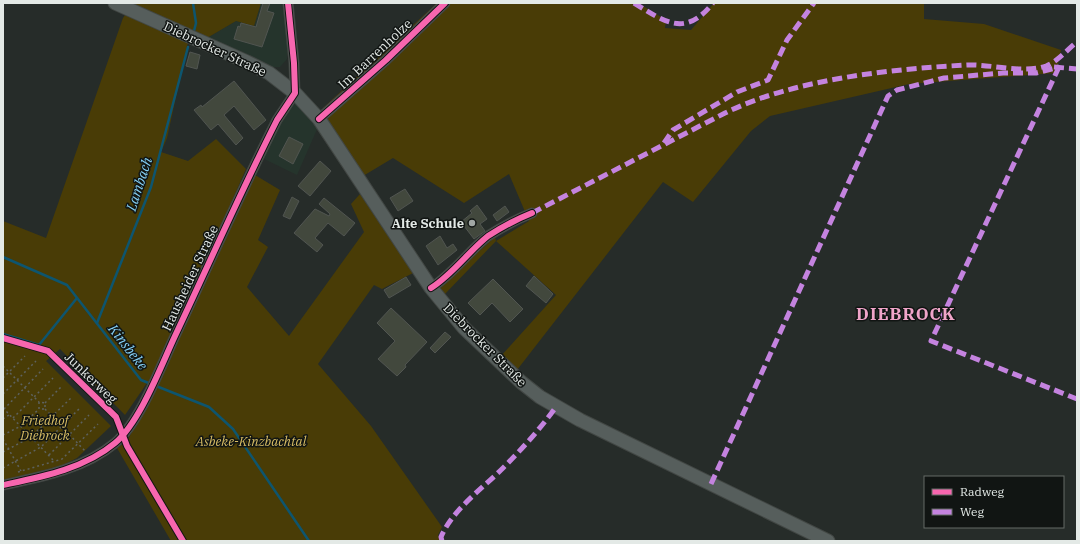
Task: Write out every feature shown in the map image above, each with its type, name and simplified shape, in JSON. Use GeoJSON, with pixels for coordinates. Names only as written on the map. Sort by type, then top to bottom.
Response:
{"type":"FeatureCollection","features":[{"type":"Feature","properties":{"kind":"main road","name":"Diebrocker Straße"},"geometry":{"type":"LineString","coordinates":[[115,3],[269,73],[295,94],[319,119],[431,288],[464,328],[540,398],[580,420],[828,541]]}},
{"type":"Feature","properties":{"kind":"street"},"geometry":{"type":"LineString","coordinates":[[288,3],[294,63],[295,94]]}},
{"type":"Feature","properties":{"kind":"street","name":"Im Barrenholze"},"geometry":{"type":"LineString","coordinates":[[319,119],[386,60],[445,3]]}},
{"type":"Feature","properties":{"kind":"street","name":"Hausheider Straße"},"geometry":{"type":"LineString","coordinates":[[3,485],[62,470],[90,459],[105,451],[123,436],[147,396],[277,120],[295,94]]}},
{"type":"Feature","properties":{"kind":"street"},"geometry":{"type":"LineString","coordinates":[[431,288],[441,282],[488,237],[519,218],[532,213]]}},
{"type":"Feature","properties":{"kind":"lane","name":"Junkerweg"},"geometry":{"type":"LineString","coordinates":[[54,356],[116,417],[123,436]]}},
{"type":"Feature","properties":{"kind":"path"},"geometry":{"type":"LineString","coordinates":[[3,378],[25,356]]}},
{"type":"Feature","properties":{"kind":"path"},"geometry":{"type":"LineString","coordinates":[[3,394],[36,361]]}},
{"type":"Feature","properties":{"kind":"path"},"geometry":{"type":"LineString","coordinates":[[3,366],[39,402],[45,402],[61,387]]}},
{"type":"Feature","properties":{"kind":"path"},"geometry":{"type":"LineString","coordinates":[[43,369],[3,409],[55,462]]}},
{"type":"Feature","properties":{"kind":"path"},"geometry":{"type":"LineString","coordinates":[[13,418],[53,378]]}},
{"type":"Feature","properties":{"kind":"path"},"geometry":{"type":"LineString","coordinates":[[3,452],[31,437],[71,398]]}},
{"type":"Feature","properties":{"kind":"path"},"geometry":{"type":"LineString","coordinates":[[3,435],[21,426],[38,409],[39,402]]}},
{"type":"Feature","properties":{"kind":"path"},"geometry":{"type":"LineString","coordinates":[[45,402],[45,409]]}},
{"type":"Feature","properties":{"kind":"path"},"geometry":{"type":"LineString","coordinates":[[3,468],[41,447],[81,407]]}},
{"type":"Feature","properties":{"kind":"path"},"geometry":{"type":"LineString","coordinates":[[38,409],[45,409],[70,434],[90,459]]}},
{"type":"Feature","properties":{"kind":"path"},"geometry":{"type":"LineString","coordinates":[[3,419],[10,415]]}},
{"type":"Feature","properties":{"kind":"path"},"geometry":{"type":"LineString","coordinates":[[49,455],[89,415]]}},
{"type":"Feature","properties":{"kind":"path"},"geometry":{"type":"LineString","coordinates":[[15,473],[62,459],[98,424]]}},
{"type":"Feature","properties":{"kind":"path"},"geometry":{"type":"LineString","coordinates":[[3,439],[21,472]]}},
{"type":"Feature","properties":{"kind":"shaded area"},"geometry":{"type":"Polygon","coordinates":[[[261,3],[285,3],[288,47],[287,59],[280,67],[273,67],[207,38],[236,21],[254,26],[261,3]]]}},
{"type":"Feature","properties":{"kind":"shaded area"},"geometry":{"type":"Polygon","coordinates":[[[296,102],[318,127],[297,175],[262,158],[277,125],[296,102]]]}},
{"type":"Feature","properties":{"kind":"green space","name":"Asbeke-Kinzbachtal"},"geometry":{"type":"Polygon","coordinates":[[[127,3],[261,3],[254,26],[236,21],[207,38],[190,33],[167,138],[161,152],[188,161],[216,139],[246,169],[228,210],[230,211],[213,255],[216,258],[255,175],[280,190],[258,240],[268,247],[247,287],[289,336],[364,232],[351,204],[360,194],[413,273],[382,289],[374,285],[318,364],[371,426],[442,527],[438,535],[440,541],[171,541],[117,448],[127,441],[156,386],[147,383],[125,415],[60,349],[46,361],[111,426],[77,458],[57,468],[3,483],[3,221],[46,238],[123,18],[132,5],[127,3]]]}},
{"type":"Feature","properties":{"kind":"green space"},"geometry":{"type":"Polygon","coordinates":[[[437,3],[638,3],[666,20],[665,28],[691,30],[714,3],[924,3],[924,19],[984,24],[1061,50],[1056,73],[909,84],[770,116],[751,131],[693,202],[663,182],[517,370],[501,356],[556,295],[496,241],[529,221],[509,174],[464,203],[393,158],[363,176],[331,127],[323,108],[437,3]]]}},
{"type":"Feature","properties":{"kind":"green space"},"geometry":{"type":"Polygon","coordinates":[[[495,237],[496,241],[444,295],[438,288],[495,237]]]}},
{"type":"Feature","properties":{"kind":"building"},"geometry":{"type":"Polygon","coordinates":[[[263,3],[270,3],[267,11],[274,13],[262,47],[234,39],[238,26],[240,27],[241,23],[256,27],[263,3]]]}},
{"type":"Feature","properties":{"kind":"building"},"geometry":{"type":"Polygon","coordinates":[[[190,52],[200,55],[197,69],[186,66],[190,52]]]}},
{"type":"Feature","properties":{"kind":"building"},"geometry":{"type":"Polygon","coordinates":[[[234,81],[266,120],[254,130],[234,106],[224,115],[243,138],[236,145],[218,124],[211,130],[194,110],[201,105],[202,107],[234,81]]]}},
{"type":"Feature","properties":{"kind":"building"},"geometry":{"type":"Polygon","coordinates":[[[289,137],[303,144],[293,164],[279,156],[289,137]]]}},
{"type":"Feature","properties":{"kind":"building"},"geometry":{"type":"Polygon","coordinates":[[[320,161],[331,171],[310,196],[298,186],[320,161]]]}},
{"type":"Feature","properties":{"kind":"building"},"geometry":{"type":"Polygon","coordinates":[[[405,189],[413,201],[398,211],[390,198],[405,189]]]}},
{"type":"Feature","properties":{"kind":"building"},"geometry":{"type":"Polygon","coordinates":[[[292,197],[299,201],[290,219],[283,216],[292,197]]]}},
{"type":"Feature","properties":{"kind":"building"},"geometry":{"type":"Polygon","coordinates":[[[324,198],[355,223],[344,236],[328,223],[315,238],[323,245],[317,252],[294,233],[315,209],[329,216],[330,214],[319,204],[324,198]]]}},
{"type":"Feature","properties":{"kind":"building","name":"Alte Schule"},"geometry":{"type":"Polygon","coordinates":[[[477,205],[487,219],[480,224],[485,231],[474,239],[461,222],[472,213],[470,211],[477,205]]]}},
{"type":"Feature","properties":{"kind":"building"},"geometry":{"type":"Polygon","coordinates":[[[505,206],[509,212],[497,221],[493,215],[505,206]]]}},
{"type":"Feature","properties":{"kind":"building"},"geometry":{"type":"Polygon","coordinates":[[[440,236],[447,248],[453,244],[457,250],[438,265],[426,246],[440,236]]]}},
{"type":"Feature","properties":{"kind":"building"},"geometry":{"type":"Polygon","coordinates":[[[534,276],[553,294],[546,303],[526,286],[534,276]]]}},
{"type":"Feature","properties":{"kind":"building"},"geometry":{"type":"Polygon","coordinates":[[[406,277],[411,285],[389,298],[384,290],[406,277]]]}},
{"type":"Feature","properties":{"kind":"building"},"geometry":{"type":"Polygon","coordinates":[[[493,279],[523,309],[510,322],[492,303],[480,315],[468,303],[493,279]]]}},
{"type":"Feature","properties":{"kind":"building"},"geometry":{"type":"Polygon","coordinates":[[[391,308],[427,342],[405,365],[406,367],[397,376],[378,359],[395,341],[377,323],[391,308]]]}},
{"type":"Feature","properties":{"kind":"building"},"geometry":{"type":"Polygon","coordinates":[[[445,332],[451,337],[435,353],[430,348],[445,332]]]}},
{"type":"Feature","properties":{"kind":"waterway","name":"Lambach"},"geometry":{"type":"LineString","coordinates":[[193,3],[196,23],[194,31]]}},
{"type":"Feature","properties":{"kind":"waterway","name":"Lambach"},"geometry":{"type":"LineString","coordinates":[[97,323],[151,187],[188,47]]}},
{"type":"Feature","properties":{"kind":"waterway","name":"Kinsbeke"},"geometry":{"type":"LineString","coordinates":[[3,257],[67,285],[141,380],[209,407],[233,429],[309,541]]}},
{"type":"Feature","properties":{"kind":"waterway"},"geometry":{"type":"LineString","coordinates":[[3,334],[39,345],[77,298]]}},
{"type":"Feature","properties":{"kind":"marked path"},"geometry":{"type":"LineString","coordinates":[[634,3],[665,21],[675,23],[684,23],[693,20],[703,14],[713,3]]}},
{"type":"Feature","properties":{"kind":"marked path"},"geometry":{"type":"LineString","coordinates":[[664,143],[673,130],[737,92],[768,80],[787,40],[814,3]]}},
{"type":"Feature","properties":{"kind":"marked path"},"geometry":{"type":"LineString","coordinates":[[532,213],[725,113],[752,101],[812,84],[907,69],[967,65],[1017,69],[1037,68],[1054,62],[1077,42]]}},
{"type":"Feature","properties":{"kind":"marked path"},"geometry":{"type":"LineString","coordinates":[[1054,67],[1077,69]]}},
{"type":"Feature","properties":{"kind":"marked path"},"geometry":{"type":"LineString","coordinates":[[1059,67],[931,341],[1077,399]]}},
{"type":"Feature","properties":{"kind":"marked path"},"geometry":{"type":"LineString","coordinates":[[711,484],[888,96],[897,90],[944,78],[1003,73],[1036,73],[1059,67]]}},
{"type":"Feature","properties":{"kind":"marked path"},"geometry":{"type":"LineString","coordinates":[[442,541],[441,537],[446,527],[460,508],[517,454],[556,407]]}},
{"type":"Feature","properties":{"kind":"cycle path"},"geometry":{"type":"LineString","coordinates":[[3,485],[32,479],[76,466],[103,452],[115,443],[133,422],[149,393],[225,228],[277,120],[295,93],[294,63],[288,3]]}},
{"type":"Feature","properties":{"kind":"cycle path"},"geometry":{"type":"LineString","coordinates":[[319,119],[386,60],[445,3]]}},
{"type":"Feature","properties":{"kind":"cycle path"},"geometry":{"type":"LineString","coordinates":[[431,288],[453,270],[488,236],[510,223],[532,213]]}},
{"type":"Feature","properties":{"kind":"cycle path"},"geometry":{"type":"LineString","coordinates":[[3,338],[48,351],[116,417],[127,446],[183,541]]}},
{"type":"Feature","properties":{"kind":"place","name":"Alte Schule"},"geometry":{"type":"Point","coordinates":[472,223]}},
{"type":"Feature","properties":{"kind":"district","name":"DIEBROCK"},"geometry":{"type":"Point","coordinates":[906,314]}},
{"type":"Feature","properties":{"kind":"park label","name":"Friedhof Diebrock"},"geometry":{"type":"Point","coordinates":[45,428]}}]}
